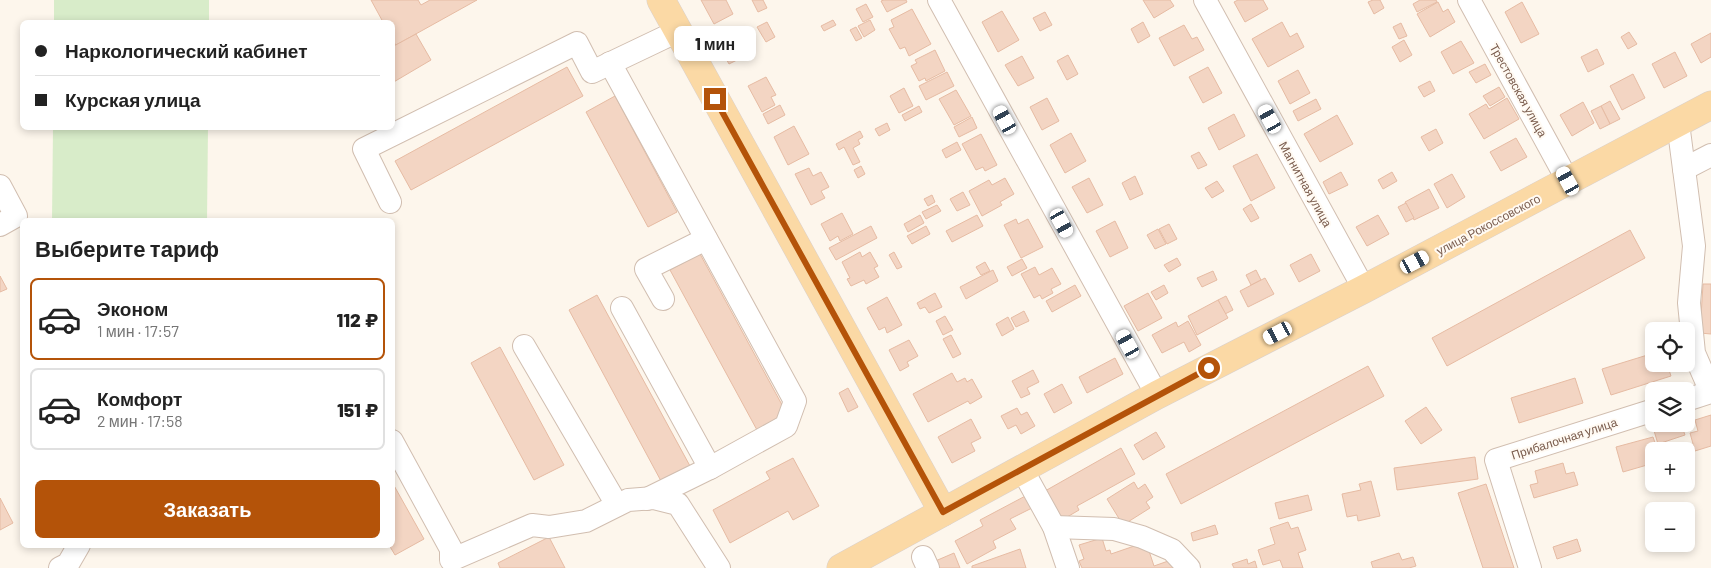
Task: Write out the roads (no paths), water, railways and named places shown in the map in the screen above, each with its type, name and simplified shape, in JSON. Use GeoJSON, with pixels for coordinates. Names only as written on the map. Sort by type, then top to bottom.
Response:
{"type":"FeatureCollection","features":[{"type":"Feature","properties":{"kind":"main road"},"geometry":{"type":"LineString","coordinates":[[661,0],[943,512]]}},
{"type":"Feature","properties":{"kind":"main road","name":"улица Рокоссовского"},"geometry":{"type":"LineString","coordinates":[[842,568],[1157,395],[1364,289],[1711,106]]}},
{"type":"Feature","properties":{"kind":"street"},"geometry":{"type":"LineString","coordinates":[[939,0],[1157,395]]}},
{"type":"Feature","properties":{"kind":"street","name":"Магнитная улица"},"geometry":{"type":"LineString","coordinates":[[1205,0],[1364,289]]}},
{"type":"Feature","properties":{"kind":"street","name":"Трестовская улица"},"geometry":{"type":"LineString","coordinates":[[1469,0],[1568,181]]}},
{"type":"Feature","properties":{"kind":"street"},"geometry":{"type":"LineString","coordinates":[[390,202],[364,149],[577,43],[592,72],[678,31]]}},
{"type":"Feature","properties":{"kind":"street"},"geometry":{"type":"LineString","coordinates":[[610,63],[795,401],[786,426],[710,468],[647,499]]}},
{"type":"Feature","properties":{"kind":"street"},"geometry":{"type":"LineString","coordinates":[[1678,123],[1694,246],[1689,303],[1694,353],[1711,392],[1695,397]]}},
{"type":"Feature","properties":{"kind":"street"},"geometry":{"type":"LineString","coordinates":[[1684,169],[1711,155]]}},
{"type":"Feature","properties":{"kind":"street"},"geometry":{"type":"LineString","coordinates":[[0,186],[16,216],[0,225]]}},
{"type":"Feature","properties":{"kind":"street"},"geometry":{"type":"LineString","coordinates":[[663,298],[646,269],[706,239]]}},
{"type":"Feature","properties":{"kind":"street"},"geometry":{"type":"LineString","coordinates":[[622,308],[710,468]]}},
{"type":"Feature","properties":{"kind":"street"},"geometry":{"type":"LineString","coordinates":[[524,346],[617,505]]}},
{"type":"Feature","properties":{"kind":"street","name":"Прибалочная улица"},"geometry":{"type":"LineString","coordinates":[[1530,568],[1496,460],[1645,413]]}},
{"type":"Feature","properties":{"kind":"street"},"geometry":{"type":"LineString","coordinates":[[395,446],[451,549],[449,565]]}},
{"type":"Feature","properties":{"kind":"street"},"geometry":{"type":"LineString","coordinates":[[1022,469],[1054,527],[1068,568]]}},
{"type":"Feature","properties":{"kind":"street"},"geometry":{"type":"LineString","coordinates":[[449,565],[532,525],[549,527],[586,521],[628,500],[647,499],[678,504],[719,568]]}},
{"type":"Feature","properties":{"kind":"street"},"geometry":{"type":"LineString","coordinates":[[1054,527],[1114,529],[1142,537],[1172,550],[1188,568]]}},
{"type":"Feature","properties":{"kind":"street"},"geometry":{"type":"LineString","coordinates":[[60,568],[68,564],[77,548]]}}]}
